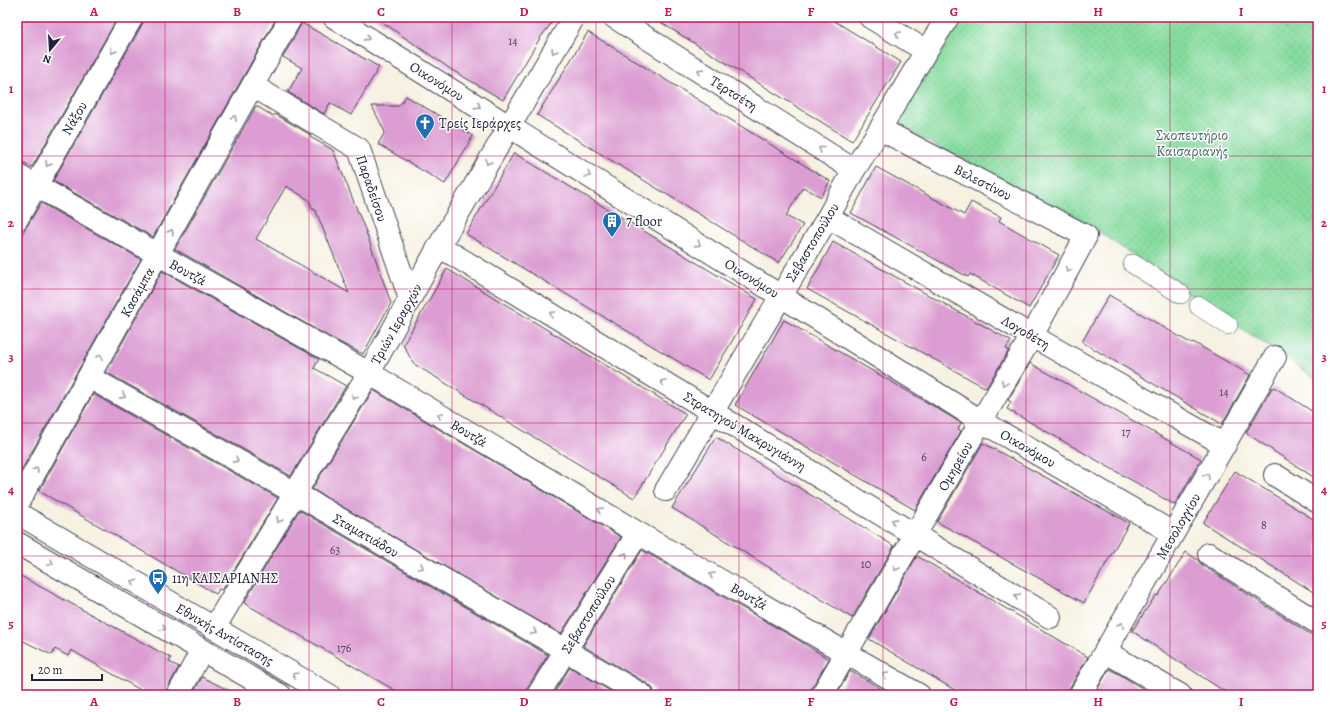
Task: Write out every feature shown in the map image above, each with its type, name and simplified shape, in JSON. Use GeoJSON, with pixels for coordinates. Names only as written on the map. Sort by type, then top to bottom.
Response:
{"type":"FeatureCollection","features":[{"type":"Feature","properties":{"kind":"street","name":"Νάξου"},"geometry":{"type":"LineString","coordinates":[[17,219],[132,17]]}},
{"type":"Feature","properties":{"kind":"street","name":"Κασάμπα"},"geometry":{"type":"LineString","coordinates":[[17,504],[291,17]]}},
{"type":"Feature","properties":{"kind":"street","name":"Οικονόμου"},"geometry":{"type":"LineString","coordinates":[[334,17],[981,421],[1174,533]]}},
{"type":"Feature","properties":{"kind":"street","name":"Τριών Ιεραρχών"},"geometry":{"type":"LineString","coordinates":[[214,628],[369,373],[439,246],[574,17]]}},
{"type":"Feature","properties":{"kind":"street","name":"Τερτσέτη"},"geometry":{"type":"LineString","coordinates":[[614,17],[854,170]]}},
{"type":"Feature","properties":{"kind":"street"},"geometry":{"type":"LineString","coordinates":[[870,17],[926,51]]}},
{"type":"Feature","properties":{"kind":"street","name":"Σεβαστοπούλου"},"geometry":{"type":"LineString","coordinates":[[666,490],[828,217],[854,170],[948,17]]}},
{"type":"Feature","properties":{"kind":"street","name":"Παραδείσου"},"geometry":{"type":"LineString","coordinates":[[253,86],[359,149],[410,299]]}},
{"type":"Feature","properties":{"kind":"street","name":"Βελεστίνου"},"geometry":{"type":"LineString","coordinates":[[880,129],[1086,236]]}},
{"type":"Feature","properties":{"kind":"street","name":"Βουτζά"},"geometry":{"type":"LineString","coordinates":[[17,175],[369,373],[638,533],[919,695]]}},
{"type":"Feature","properties":{"kind":"street","name":"Λογοθέτη"},"geometry":{"type":"LineString","coordinates":[[828,217],[1032,336],[1225,444]]}},
{"type":"Feature","properties":{"kind":"street","name":"Ομηρείου"},"geometry":{"type":"LineString","coordinates":[[822,695],[1032,336],[1086,236]]}},
{"type":"Feature","properties":{"kind":"street","name":"Στρατηγού Μακρυγιάννη"},"geometry":{"type":"LineString","coordinates":[[439,246],[916,534],[1050,617]]}},
{"type":"Feature","properties":{"kind":"street"},"geometry":{"type":"LineString","coordinates":[[1133,264],[1181,294]]}},
{"type":"Feature","properties":{"kind":"street"},"geometry":{"type":"LineString","coordinates":[[1199,306],[1228,325]]}},
{"type":"Feature","properties":{"kind":"street","name":"Μεσολογγίου"},"geometry":{"type":"LineString","coordinates":[[1080,695],[1275,357]]}},
{"type":"Feature","properties":{"kind":"street","name":"Σταματιάδου"},"geometry":{"type":"LineString","coordinates":[[88,377],[295,493],[642,695]]}},
{"type":"Feature","properties":{"kind":"street"},"geometry":{"type":"LineString","coordinates":[[1275,475],[1318,502]]}},
{"type":"Feature","properties":{"kind":"street","name":"Εθνικής Αντίστασης"},"geometry":{"type":"LineString","coordinates":[[17,513],[329,695]]}},
{"type":"Feature","properties":{"kind":"street","name":"Σεβαστοπούλου"},"geometry":{"type":"LineString","coordinates":[[538,695],[638,533]]}},
{"type":"Feature","properties":{"kind":"street","name":"Εθνικής Αντίστασης"},"geometry":{"type":"LineString","coordinates":[[17,543],[280,695]]}},
{"type":"Feature","properties":{"kind":"street"},"geometry":{"type":"LineString","coordinates":[[1209,554],[1318,623]]}},
{"type":"Feature","properties":{"kind":"street"},"geometry":{"type":"LineString","coordinates":[[178,695],[202,650]]}},
{"type":"Feature","properties":{"kind":"street"},"geometry":{"type":"LineString","coordinates":[[1106,652],[1180,695]]}},
{"type":"Feature","properties":{"kind":"green space","name":"Σκοπευτήριο Καισαριανής"},"geometry":{"type":"Polygon","coordinates":[[[964,17],[1318,17],[1318,380],[1093,228],[894,124],[964,17]]]}},
{"type":"Feature","properties":{"kind":"building"},"geometry":{"type":"Polygon","coordinates":[[[17,17],[118,17],[32,167],[17,159],[17,17]]]}},
{"type":"Feature","properties":{"kind":"building"},"geometry":{"type":"Polygon","coordinates":[[[144,17],[277,17],[153,237],[53,181],[143,23],[144,17]]]}},
{"type":"Feature","properties":{"kind":"building"},"geometry":{"type":"Polygon","coordinates":[[[375,17],[556,17],[540,38],[503,100],[452,70],[375,17]]]}},
{"type":"Feature","properties":{"kind":"building"},"geometry":{"type":"Polygon","coordinates":[[[652,17],[828,17],[901,62],[852,141],[652,17]]]}},
{"type":"Feature","properties":{"kind":"building"},"geometry":{"type":"Polygon","coordinates":[[[302,23],[379,67],[351,115],[330,103],[324,114],[288,92],[302,68],[283,57],[302,23]]]}},
{"type":"Feature","properties":{"kind":"building"},"geometry":{"type":"Polygon","coordinates":[[[588,32],[830,181],[821,197],[803,187],[786,216],[803,225],[779,263],[537,115],[588,32]]]}},
{"type":"Feature","properties":{"kind":"building","name":"Τρείς Ιεράρχες"},"geometry":{"type":"Polygon","coordinates":[[[406,96],[473,136],[445,184],[378,144],[385,132],[372,106],[399,106],[406,96]]]}},
{"type":"Feature","properties":{"kind":"building"},"geometry":{"type":"Polygon","coordinates":[[[256,106],[273,116],[275,114],[333,150],[366,232],[391,303],[363,354],[331,338],[175,249],[256,106]],[[286,186],[256,239],[349,293],[315,209],[313,210],[309,200],[286,186]]]}},
{"type":"Feature","properties":{"kind":"building"},"geometry":{"type":"Polygon","coordinates":[[[514,153],[757,299],[709,380],[466,234],[514,153]]]}},
{"type":"Feature","properties":{"kind":"building"},"geometry":{"type":"Polygon","coordinates":[[[876,167],[964,215],[971,202],[1001,217],[999,221],[1059,255],[1029,308],[970,274],[968,277],[851,213],[876,167]]]}},
{"type":"Feature","properties":{"kind":"building"},"geometry":{"type":"Polygon","coordinates":[[[41,203],[141,259],[17,478],[17,242],[41,203]]]}},
{"type":"Feature","properties":{"kind":"building"},"geometry":{"type":"Polygon","coordinates":[[[833,242],[1011,341],[1006,349],[1009,350],[986,388],[807,289],[833,242]]]}},
{"type":"Feature","properties":{"kind":"building"},"geometry":{"type":"Polygon","coordinates":[[[447,269],[686,414],[634,498],[414,364],[403,345],[447,269]]]}},
{"type":"Feature","properties":{"kind":"building"},"geometry":{"type":"Polygon","coordinates":[[[162,271],[319,359],[314,368],[346,386],[291,476],[106,372],[162,271]]]}},
{"type":"Feature","properties":{"kind":"building"},"geometry":{"type":"Polygon","coordinates":[[[1109,295],[1192,344],[1193,342],[1250,375],[1222,424],[1082,342],[1109,295]]]}},
{"type":"Feature","properties":{"kind":"building"},"geometry":{"type":"Polygon","coordinates":[[[784,320],[961,423],[958,429],[961,431],[915,510],[735,405],[784,320]]]}},
{"type":"Feature","properties":{"kind":"building"},"geometry":{"type":"Polygon","coordinates":[[[1030,363],[1201,459],[1175,505],[1007,409],[1011,402],[1008,400],[1030,363]]]}},
{"type":"Feature","properties":{"kind":"building"},"geometry":{"type":"Polygon","coordinates":[[[1274,387],[1318,415],[1318,480],[1246,433],[1274,387]]]}},
{"type":"Feature","properties":{"kind":"building"},"geometry":{"type":"Polygon","coordinates":[[[373,390],[621,537],[561,634],[312,489],[373,390]]]}},
{"type":"Feature","properties":{"kind":"building"},"geometry":{"type":"Polygon","coordinates":[[[93,394],[278,498],[222,590],[219,589],[216,594],[39,491],[93,394]]]}},
{"type":"Feature","properties":{"kind":"building"},"geometry":{"type":"Polygon","coordinates":[[[716,437],[894,546],[852,618],[672,508],[716,437]]]}},
{"type":"Feature","properties":{"kind":"building"},"geometry":{"type":"Polygon","coordinates":[[[983,443],[1129,523],[1084,603],[937,522],[983,443]]]}},
{"type":"Feature","properties":{"kind":"building"},"geometry":{"type":"Polygon","coordinates":[[[1235,471],[1318,522],[1318,595],[1203,523],[1235,471]]]}},
{"type":"Feature","properties":{"kind":"building"},"geometry":{"type":"Polygon","coordinates":[[[299,510],[548,655],[527,688],[526,695],[403,695],[244,603],[299,510]]]}},
{"type":"Feature","properties":{"kind":"building"},"geometry":{"type":"Polygon","coordinates":[[[642,550],[829,659],[811,689],[810,695],[654,695],[653,689],[648,684],[583,646],[642,550]]]}},
{"type":"Feature","properties":{"kind":"building"},"geometry":{"type":"Polygon","coordinates":[[[1186,552],[1198,560],[1202,565],[1318,639],[1318,695],[1230,695],[1132,631],[1156,595],[1158,596],[1186,552]]]}},
{"type":"Feature","properties":{"kind":"building"},"geometry":{"type":"Polygon","coordinates":[[[917,556],[1088,657],[1069,689],[1068,695],[963,695],[869,639],[917,556]]]}},
{"type":"Feature","properties":{"kind":"building"},"geometry":{"type":"Polygon","coordinates":[[[17,574],[171,658],[169,662],[179,667],[167,689],[166,695],[149,695],[71,650],[68,656],[55,649],[52,655],[17,638],[17,574]]]}},
{"type":"Feature","properties":{"kind":"building"},"geometry":{"type":"Polygon","coordinates":[[[570,667],[617,695],[553,695],[570,667]]]}},
{"type":"Feature","properties":{"kind":"building"},"geometry":{"type":"Polygon","coordinates":[[[1109,669],[1119,674],[1153,695],[1094,695],[1109,669]]]}},
{"type":"Feature","properties":{"kind":"building"},"geometry":{"type":"Polygon","coordinates":[[[850,671],[892,695],[836,695],[850,671]]]}},
{"type":"Feature","properties":{"kind":"building"},"geometry":{"type":"Polygon","coordinates":[[[202,677],[238,695],[192,695],[202,677]]]}},
{"type":"Feature","properties":{"kind":"place","name":"Τρείς Ιεράρχες"},"geometry":{"type":"Point","coordinates":[425,140]}},
{"type":"Feature","properties":{"kind":"place","name":"7 floor"},"geometry":{"type":"Point","coordinates":[612,238]}},
{"type":"Feature","properties":{"kind":"place","name":"11η ΚΑΙΣΑΡΙΑΝΗΣ"},"geometry":{"type":"Point","coordinates":[158,595]}}]}
